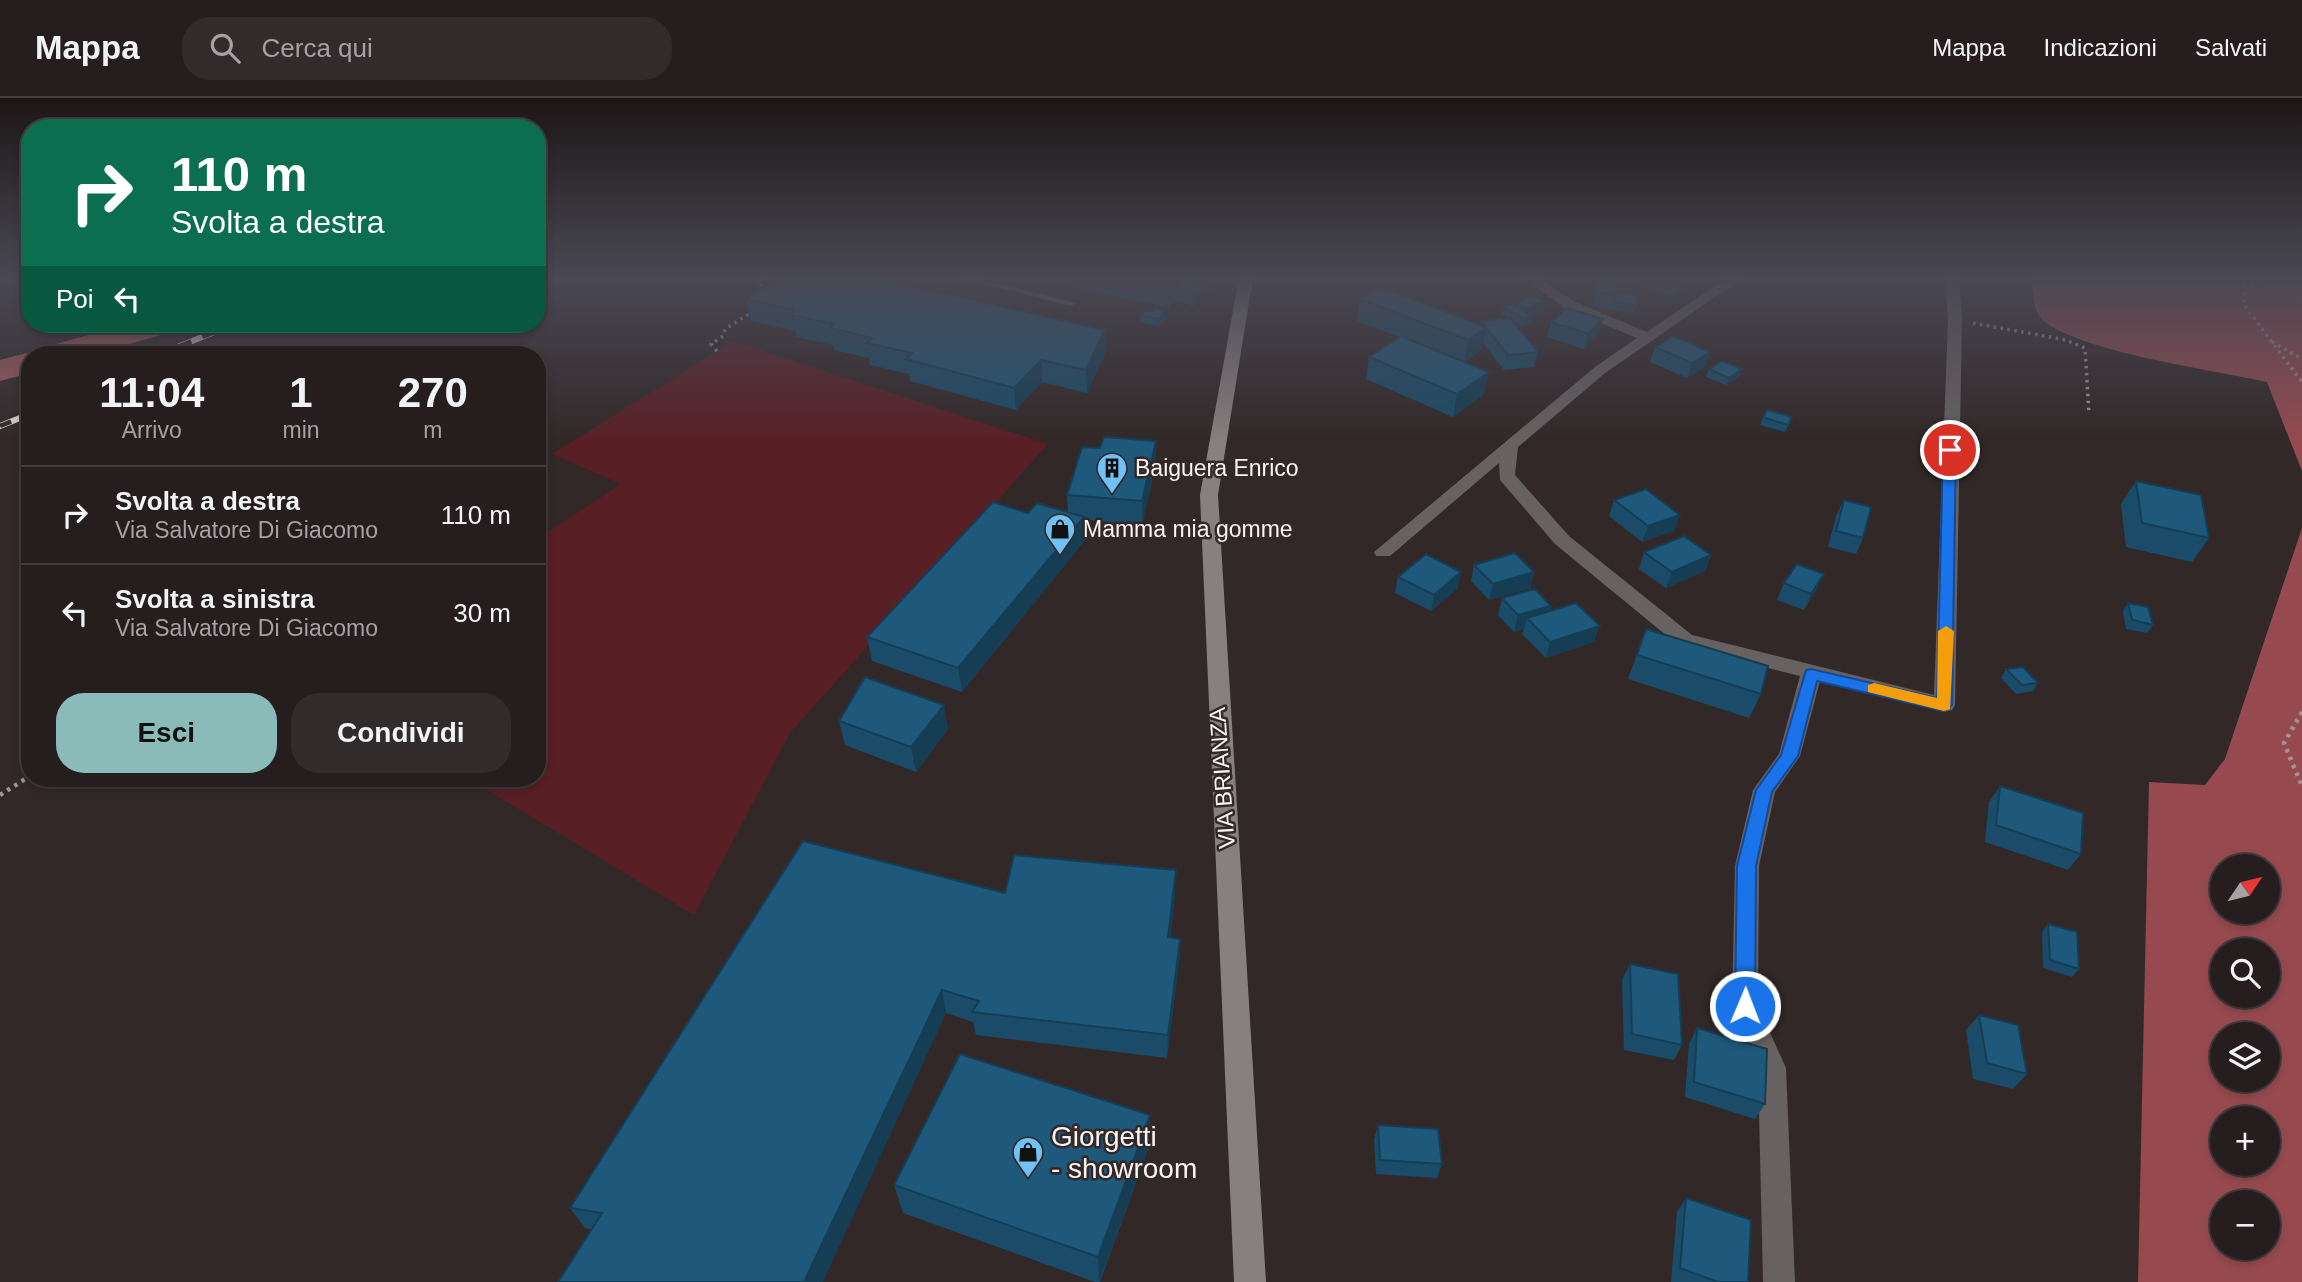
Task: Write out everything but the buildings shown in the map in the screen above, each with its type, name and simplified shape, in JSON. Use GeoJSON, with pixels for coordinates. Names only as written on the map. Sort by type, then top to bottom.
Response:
{"type":"FeatureCollection","features":[{"type":"Feature","properties":{"kind":"street","name":"VIA BRIANZA"},"geometry":{"type":"LineString","coordinates":[[1237,332],[1209,495],[1218,704],[1250,1234],[1250,1282]]}},
{"type":"Feature","properties":{"kind":"street"},"geometry":{"type":"LineString","coordinates":[[1634,332],[1648,337]]}},
{"type":"Feature","properties":{"kind":"street"},"geometry":{"type":"LineString","coordinates":[[1383,552],[1600,370],[1655,332]]}},
{"type":"Feature","properties":{"kind":"street"},"geometry":{"type":"LineString","coordinates":[[1510,446],[1506,476],[1562,540],[1685,640],[1811,674],[1944,705],[1955,332]]}},
{"type":"Feature","properties":{"kind":"street"},"geometry":{"type":"LineString","coordinates":[[1779,1282],[1772,1068],[1755,1035],[1745,1006],[1746,866],[1764,790],[1789,756],[1811,674]]}},
{"type":"Feature","properties":{"kind":"path"},"geometry":{"type":"LineString","coordinates":[[717,351],[711,344],[724,332]]}},
{"type":"Feature","properties":{"kind":"path"},"geometry":{"type":"LineString","coordinates":[[2023,332],[2066,340],[2085,348],[2089,414]]}},
{"type":"Feature","properties":{"kind":"path"},"geometry":{"type":"LineString","coordinates":[[2263,332],[2302,382]]}},
{"type":"Feature","properties":{"kind":"path"},"geometry":{"type":"LineString","coordinates":[[2268,340],[2302,359]]}},
{"type":"Feature","properties":{"kind":"path"},"geometry":{"type":"LineString","coordinates":[[2302,712],[2284,743],[2302,786]]}},
{"type":"Feature","properties":{"kind":"path"},"geometry":{"type":"LineString","coordinates":[[0,794],[21,781]]}},
{"type":"Feature","properties":{"kind":"shaded area"},"geometry":{"type":"Polygon","coordinates":[[[2063,332],[2302,332],[2302,471],[2267,382],[2144,357],[2063,332]]]}},
{"type":"Feature","properties":{"kind":"shaded area"},"geometry":{"type":"Polygon","coordinates":[[[733,341],[1048,444],[790,733],[694,915],[482,787],[546,787],[546,533],[621,484],[552,454],[733,341]]]}},
{"type":"Feature","properties":{"kind":"shaded area"},"geometry":{"type":"Polygon","coordinates":[[[2302,528],[2302,1282],[2138,1282],[2149,782],[2205,785],[2225,759],[2302,528]]]}},
{"type":"Feature","properties":{"kind":"waterway"},"geometry":{"type":"LineString","coordinates":[[86,346],[131,333]]}},
{"type":"Feature","properties":{"kind":"waterway"},"geometry":{"type":"LineString","coordinates":[[0,371],[21,365]]}},
{"type":"Feature","properties":{"kind":"railway"},"geometry":{"type":"LineString","coordinates":[[180,346],[212,333]]}},
{"type":"Feature","properties":{"kind":"railway"},"geometry":{"type":"LineString","coordinates":[[0,426],[21,418]]}},
{"type":"Feature","properties":{"kind":"slow traffic"},"geometry":{"type":"LineString","coordinates":[[1874,689],[1944,705],[1946,631]]}},
{"type":"Feature","properties":{"kind":"place","name":"Baiguera Enrico"},"geometry":{"type":"Point","coordinates":[1112,495]}},
{"type":"Feature","properties":{"kind":"place","name":"Mamma mia gomme"},"geometry":{"type":"Point","coordinates":[1060,556]}},
{"type":"Feature","properties":{"kind":"place","name":"Giorgetti - showroom"},"geometry":{"type":"Point","coordinates":[1028,1179]}},
{"type":"Feature","properties":{"kind":"route"},"geometry":{"type":"LineString","coordinates":[[1745,1006],[1746,866],[1764,790],[1789,756],[1811,674],[1944,705],[1950,450]]}}]}
